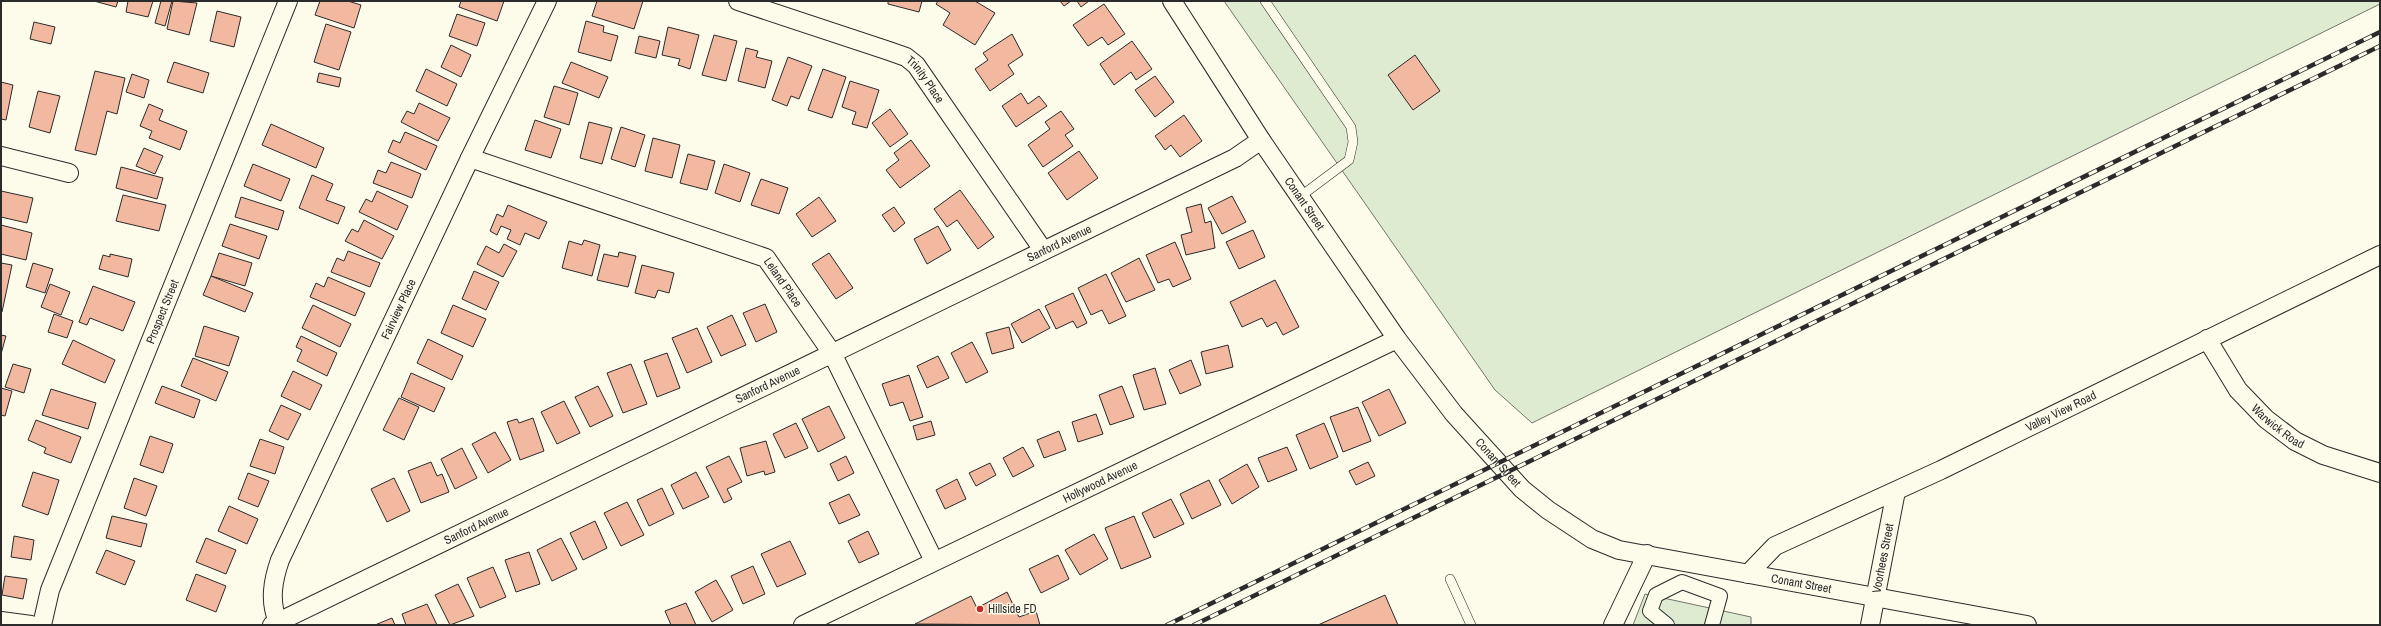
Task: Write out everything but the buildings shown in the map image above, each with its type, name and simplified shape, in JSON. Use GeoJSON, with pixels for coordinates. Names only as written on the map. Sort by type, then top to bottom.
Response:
{"type":"FeatureCollection","features":[{"type":"Feature","properties":{"kind":"street","name":"Prospect Street"},"geometry":{"type":"LineString","coordinates":[[42,625],[50,590],[288,1]]}},
{"type":"Feature","properties":{"kind":"street","name":"Fairview Place"},"geometry":{"type":"LineString","coordinates":[[275,623],[272,596],[274,579],[280,560],[470,158],[547,1]]}},
{"type":"Feature","properties":{"kind":"street","name":"Trinity Place"},"geometry":{"type":"LineString","coordinates":[[738,1],[906,56],[916,65],[1043,250]]}},
{"type":"Feature","properties":{"kind":"street","name":"Conant Street"},"geometry":{"type":"LineString","coordinates":[[1172,1],[1261,140],[1301,196],[1397,339],[1454,414],[1522,489],[1548,510],[1592,539],[1619,550],[2027,625]]}},
{"type":"Feature","properties":{"kind":"street","name":"Sanford Avenue"},"geometry":{"type":"LineString","coordinates":[[275,623],[1235,158],[1261,140]]}},
{"type":"Feature","properties":{"kind":"street"},"geometry":{"type":"LineString","coordinates":[[1,156],[69,173]]}},
{"type":"Feature","properties":{"kind":"street","name":"Leland Place"},"geometry":{"type":"LineString","coordinates":[[470,158],[766,258],[832,353],[934,561]]}},
{"type":"Feature","properties":{"kind":"street","name":"Valley View Road"},"geometry":{"type":"LineString","coordinates":[[1748,574],[1775,546],[1896,491],[2380,255]]}},
{"type":"Feature","properties":{"kind":"street","name":"Hollywood Avenue"},"geometry":{"type":"LineString","coordinates":[[803,625],[1397,339]]}},
{"type":"Feature","properties":{"kind":"street","name":"Warwick Road"},"geometry":{"type":"LineString","coordinates":[[2207,340],[2238,390],[2266,419],[2295,441],[2323,455],[2380,472]]}},
{"type":"Feature","properties":{"kind":"street","name":"Voorhees Street"},"geometry":{"type":"LineString","coordinates":[[1870,625],[1896,491]]}},
{"type":"Feature","properties":{"kind":"street"},"geometry":{"type":"LineString","coordinates":[[1613,625],[1647,554]]}},
{"type":"Feature","properties":{"kind":"street"},"geometry":{"type":"LineString","coordinates":[[1667,625],[1650,611],[1656,595],[1682,582],[1720,596],[1712,625]]}},
{"type":"Feature","properties":{"kind":"street"},"geometry":{"type":"LineString","coordinates":[[1,621],[31,625]]}},
{"type":"Feature","properties":{"kind":"lane"},"geometry":{"type":"LineString","coordinates":[[1264,1],[1351,128],[1353,142],[1349,160],[1301,196]]}},
{"type":"Feature","properties":{"kind":"lane"},"geometry":{"type":"LineString","coordinates":[[1450,579],[1471,625]]}},
{"type":"Feature","properties":{"kind":"green space"},"geometry":{"type":"Polygon","coordinates":[[[1224,1],[2380,1],[2380,4],[1532,423],[1495,390],[1224,1]]]}},
{"type":"Feature","properties":{"kind":"green space"},"geometry":{"type":"Polygon","coordinates":[[[1645,594],[1751,617],[1751,625],[1633,625],[1645,594]]]}},
{"type":"Feature","properties":{"kind":"railway"},"geometry":{"type":"LineString","coordinates":[[1167,625],[2380,32]]}},
{"type":"Feature","properties":{"kind":"railway"},"geometry":{"type":"LineString","coordinates":[[1194,625],[2380,46]]}},
{"type":"Feature","properties":{"kind":"place","name":"Hillside FD"},"geometry":{"type":"Point","coordinates":[980,609]}}]}
